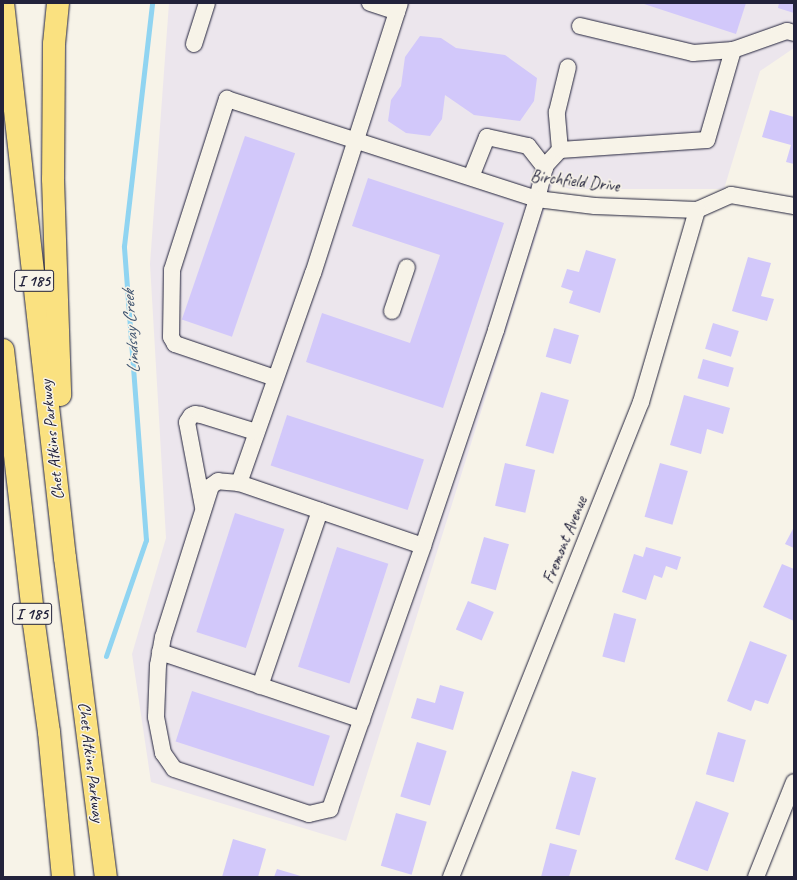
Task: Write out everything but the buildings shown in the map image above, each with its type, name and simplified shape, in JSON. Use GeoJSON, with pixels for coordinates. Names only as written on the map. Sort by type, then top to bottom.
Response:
{"type":"FeatureCollection","features":[{"type":"Feature","properties":{"kind":"highway","name":"Chet Atkins Parkway"},"geometry":{"type":"LineString","coordinates":[[3,3],[65,558],[106,877]]}},
{"type":"Feature","properties":{"kind":"highway"},"geometry":{"type":"LineString","coordinates":[[58,3],[54,44],[53,179],[65,558]]}},
{"type":"Feature","properties":{"kind":"highway","name":"I 185"},"geometry":{"type":"LineString","coordinates":[[3,350],[34,624],[49,732],[63,877]]}},
{"type":"Feature","properties":{"kind":"highway"},"geometry":{"type":"LineString","coordinates":[[3,475],[34,624]]}},
{"type":"Feature","properties":{"kind":"street"},"geometry":{"type":"LineString","coordinates":[[194,44],[207,3]]}},
{"type":"Feature","properties":{"kind":"street"},"geometry":{"type":"LineString","coordinates":[[239,483],[313,273],[398,7],[370,3]]}},
{"type":"Feature","properties":{"kind":"street"},"geometry":{"type":"LineString","coordinates":[[580,26],[693,53],[733,50],[786,31],[794,33]]}},
{"type":"Feature","properties":{"kind":"street"},"geometry":{"type":"LineString","coordinates":[[560,150],[707,140],[733,50]]}},
{"type":"Feature","properties":{"kind":"street"},"geometry":{"type":"LineString","coordinates":[[423,546],[239,483],[218,481],[211,486],[163,637],[158,665],[156,717],[163,753],[174,769],[309,814],[320,813],[330,809],[423,546],[496,330],[537,199],[545,168],[560,150],[557,112],[568,67]]}},
{"type":"Feature","properties":{"kind":"street","name":"Birchfield Drive"},"geometry":{"type":"LineString","coordinates":[[275,378],[175,344],[172,337],[172,270],[227,99],[537,199],[595,206],[697,210],[731,194],[794,206]]}},
{"type":"Feature","properties":{"kind":"street"},"geometry":{"type":"LineString","coordinates":[[471,177],[487,137],[528,146],[545,168]]}},
{"type":"Feature","properties":{"kind":"street","name":"Fremont Avenue"},"geometry":{"type":"LineString","coordinates":[[451,877],[640,402],[697,210]]}},
{"type":"Feature","properties":{"kind":"street"},"geometry":{"type":"LineString","coordinates":[[392,311],[407,267]]}},
{"type":"Feature","properties":{"kind":"street"},"geometry":{"type":"LineString","coordinates":[[203,510],[187,422],[191,416],[195,414],[201,415],[256,432]]}},
{"type":"Feature","properties":{"kind":"street"},"geometry":{"type":"LineString","coordinates":[[260,686],[320,511]]}},
{"type":"Feature","properties":{"kind":"street"},"geometry":{"type":"LineString","coordinates":[[160,652],[362,720]]}},
{"type":"Feature","properties":{"kind":"street"},"geometry":{"type":"LineString","coordinates":[[756,877],[794,782]]}},
{"type":"Feature","properties":{"kind":"shaded area"},"geometry":{"type":"Polygon","coordinates":[[[169,3],[794,3],[794,48],[760,71],[724,189],[570,189],[553,183],[346,841],[151,782],[132,654],[166,538],[150,264],[169,3]]]}},
{"type":"Feature","properties":{"kind":"waterway","name":"Lindsay Creek"},"geometry":{"type":"LineString","coordinates":[[106,656],[146,540],[124,246],[152,3]]}}]}
